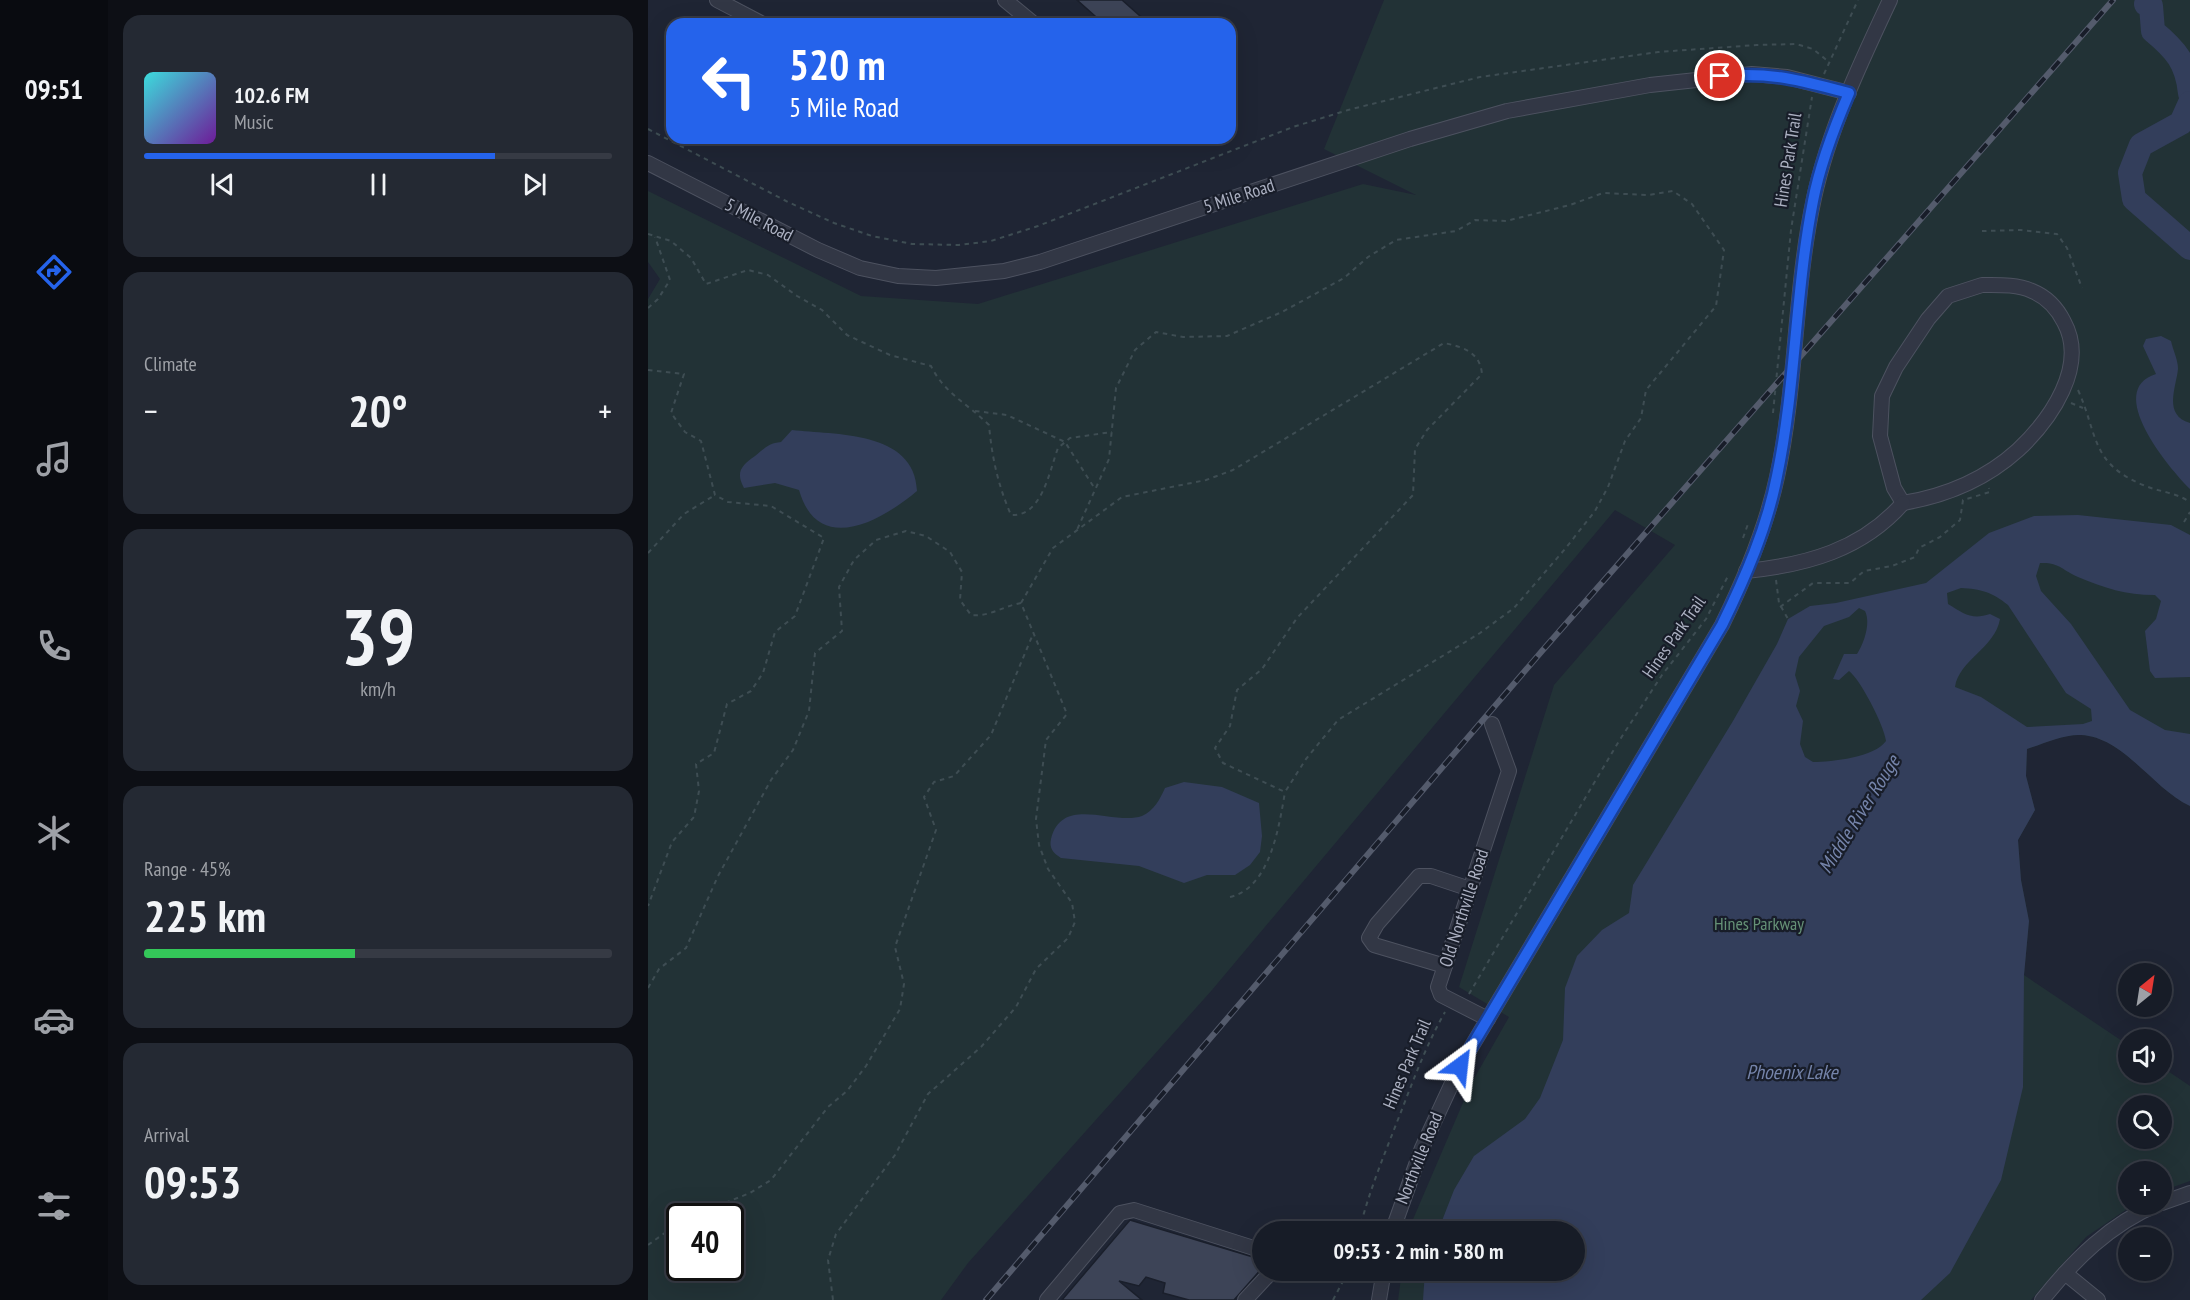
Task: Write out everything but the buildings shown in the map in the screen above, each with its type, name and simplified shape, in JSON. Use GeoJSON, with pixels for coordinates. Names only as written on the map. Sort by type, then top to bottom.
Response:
{"type":"FeatureCollection","features":[{"type":"Feature","properties":{"kind":"street"},"geometry":{"type":"LineString","coordinates":[[717,0],[752,18]]}},
{"type":"Feature","properties":{"kind":"street"},"geometry":{"type":"LineString","coordinates":[[1005,0],[1027,18]]}},
{"type":"Feature","properties":{"kind":"street","name":"Northville Road"},"geometry":{"type":"LineString","coordinates":[[1396,1221],[1436,1114],[1488,1019],[1722,625],[1746,571],[1762,530],[1777,477],[1813,201],[1822,162],[1849,93],[1890,0]]}},
{"type":"Feature","properties":{"kind":"street","name":"5 Mile Road"},"geometry":{"type":"LineString","coordinates":[[648,163],[839,260],[898,276],[959,278],[1004,271],[1040,262],[1410,139],[1507,111],[1650,85],[1704,78],[1765,74],[1849,93]]}},
{"type":"Feature","properties":{"kind":"street"},"geometry":{"type":"LineString","coordinates":[[1746,571],[1791,566],[1842,550],[1878,528],[1903,503],[1947,493],[1984,474],[2018,450],[2060,398],[2072,368],[2071,334],[2056,307],[2032,291],[2011,286],[1982,285],[1948,297],[1915,336],[1882,396],[1880,436],[1894,488],[1903,503]]}},
{"type":"Feature","properties":{"kind":"street","name":"Old Northville Road"},"geometry":{"type":"LineString","coordinates":[[1488,1019],[1441,995],[1438,987],[1509,771],[1492,724]]}},
{"type":"Feature","properties":{"kind":"street"},"geometry":{"type":"LineString","coordinates":[[1445,966],[1374,945],[1369,938],[1377,924],[1422,875],[1470,889]]}},
{"type":"Feature","properties":{"kind":"street"},"geometry":{"type":"LineString","coordinates":[[2172,1200],[2190,1193]]}},
{"type":"Feature","properties":{"kind":"street"},"geometry":{"type":"LineString","coordinates":[[1047,1300],[1120,1213],[1134,1210],[1252,1248]]}},
{"type":"Feature","properties":{"kind":"street"},"geometry":{"type":"LineString","coordinates":[[2042,1300],[2107,1233],[2140,1215]]}},
{"type":"Feature","properties":{"kind":"street"},"geometry":{"type":"LineString","coordinates":[[2065,1274],[2098,1300]]}},
{"type":"Feature","properties":{"kind":"street"},"geometry":{"type":"LineString","coordinates":[[1245,1300],[1263,1281]]}},
{"type":"Feature","properties":{"kind":"street"},"geometry":{"type":"LineString","coordinates":[[1378,1300],[1382,1281]]}},
{"type":"Feature","properties":{"kind":"path","name":"Hines Park Trail"},"geometry":{"type":"LineString","coordinates":[[1772,423],[1794,207],[1810,102],[1858,0]]}},
{"type":"Feature","properties":{"kind":"path"},"geometry":{"type":"LineString","coordinates":[[677,144],[788,202],[834,223],[872,236],[912,244],[959,245],[991,241],[1038,226],[1293,127],[1348,110],[1480,77],[1659,52],[1757,45],[1796,44],[1813,49],[1829,62]]}},
{"type":"Feature","properties":{"kind":"path"},"geometry":{"type":"LineString","coordinates":[[648,129],[666,138]]}},
{"type":"Feature","properties":{"kind":"path"},"geometry":{"type":"LineString","coordinates":[[1076,532],[1109,459],[1116,388],[1135,350],[1156,332],[1183,337],[1227,336],[1282,312],[1344,278],[1368,257],[1396,240],[1456,231],[1475,220],[1506,221],[1570,205],[1603,192],[1648,195],[1673,191],[1692,204],[1724,250],[1716,306],[1646,390],[1641,418],[1624,441],[1608,487],[1595,511],[1515,608],[1472,638],[1338,720],[1306,759],[1285,792],[1274,841],[1263,869],[1243,894],[1230,897]]}},
{"type":"Feature","properties":{"kind":"path"},"geometry":{"type":"LineString","coordinates":[[1982,231],[2021,230],[2057,234],[2067,248],[2082,288]]}},
{"type":"Feature","properties":{"kind":"path"},"geometry":{"type":"LineString","coordinates":[[648,234],[671,241],[691,258],[706,284],[748,270],[768,275],[797,296],[822,310],[847,335],[890,355],[931,366],[951,395],[975,411],[989,425],[992,458],[999,487],[1011,515],[1021,516],[1036,505],[1058,448],[1065,442],[1070,438],[1112,432]]}},
{"type":"Feature","properties":{"kind":"path"},"geometry":{"type":"LineString","coordinates":[[648,308],[658,299],[670,280],[655,237]]}},
{"type":"Feature","properties":{"kind":"path"},"geometry":{"type":"LineString","coordinates":[[1021,603],[1053,548],[1122,497],[1206,480],[1233,470],[1444,343],[1466,347],[1481,362],[1482,374],[1427,430],[1415,449],[1413,495],[1298,618],[1262,669],[1237,690],[1230,726],[1215,748],[1223,763],[1285,792]]}},
{"type":"Feature","properties":{"kind":"path"},"geometry":{"type":"LineString","coordinates":[[648,370],[684,374],[671,413],[685,432],[701,441],[715,495],[728,502],[771,506],[824,538],[795,616],[775,632],[763,673],[751,690],[727,704],[714,753],[696,764],[699,791],[694,817],[672,842],[648,906]]}},
{"type":"Feature","properties":{"kind":"path"},"geometry":{"type":"LineString","coordinates":[[2067,381],[2079,392],[2100,452],[2110,464],[2139,484],[2154,490],[2164,490],[2190,502]]}},
{"type":"Feature","properties":{"kind":"path"},"geometry":{"type":"LineString","coordinates":[[975,411],[1006,415],[1065,442],[1080,461],[1095,489]]}},
{"type":"Feature","properties":{"kind":"path"},"geometry":{"type":"LineString","coordinates":[[1780,607],[1813,584],[1850,583],[1864,571],[1892,566],[1915,557],[1919,548],[1940,537],[1960,520],[1963,500],[1990,492],[1984,474]]}},
{"type":"Feature","properties":{"kind":"path"},"geometry":{"type":"LineString","coordinates":[[648,553],[684,514],[715,495]]}},
{"type":"Feature","properties":{"kind":"path"},"geometry":{"type":"LineString","coordinates":[[2184,522],[2190,512]]}},
{"type":"Feature","properties":{"kind":"path"},"geometry":{"type":"LineString","coordinates":[[1740,548],[1750,518]]}},
{"type":"Feature","properties":{"kind":"path"},"geometry":{"type":"LineString","coordinates":[[648,988],[659,969],[686,948],[718,876],[771,780],[792,750],[809,711],[815,653],[842,631],[839,587],[854,560],[876,540],[906,531],[926,536],[950,552],[962,572],[960,600],[971,615],[986,616],[1008,605],[1021,603]]}},
{"type":"Feature","properties":{"kind":"path","name":"Hines Park Trail"},"geometry":{"type":"LineString","coordinates":[[1362,1221],[1377,1174],[1431,1036],[1446,1010],[1471,993],[1484,973],[1619,741],[1662,675],[1706,619],[1732,568]]}},
{"type":"Feature","properties":{"kind":"path"},"geometry":{"type":"LineString","coordinates":[[1776,568],[1780,607],[1788,620]]}},
{"type":"Feature","properties":{"kind":"path"},"geometry":{"type":"LineString","coordinates":[[833,1300],[828,1260],[836,1234],[895,1155],[928,1094],[981,1047],[1009,1015],[1036,969],[1068,938],[1075,922],[1072,903],[1048,869],[1039,845],[1036,819],[1038,788],[1046,740],[1067,714],[1021,603]]}},
{"type":"Feature","properties":{"kind":"path"},"geometry":{"type":"LineString","coordinates":[[725,1203],[750,1193],[771,1180],[828,1107],[847,1091],[866,1066],[900,1010],[904,984],[896,947],[936,830],[924,797],[934,782],[954,776],[991,735],[1033,634]]}},
{"type":"Feature","properties":{"kind":"path"},"geometry":{"type":"LineString","coordinates":[[648,1245],[666,1232]]}},
{"type":"Feature","properties":{"kind":"path"},"geometry":{"type":"LineString","coordinates":[[1333,1300],[1343,1281]]}},
{"type":"Feature","properties":{"kind":"green space","name":"Hines Parkway"},"geometry":{"type":"Polygon","coordinates":[[[1384,0],[2190,0],[2190,806],[2163,788],[2125,754],[2111,745],[2097,738],[2081,735],[2068,736],[2027,749],[2026,776],[2035,810],[2018,840],[2021,880],[2029,921],[2024,975],[2118,1038],[2118,1083],[2172,1083],[2172,1074],[2190,1086],[2190,1181],[2172,1187],[2172,1161],[2118,1161],[2118,1215],[2086,1237],[2031,1300],[1398,1300],[1401,1281],[1585,1281],[1585,1221],[1412,1221],[1471,1084],[1509,1017],[1459,987],[1554,685],[1675,545],[1615,510],[1212,990],[968,1263],[941,1300],[648,1300],[648,299],[660,279],[648,262],[648,191],[861,296],[978,304],[1363,184],[1416,195],[1324,149],[1384,0]]]}},
{"type":"Feature","properties":{"kind":"water"},"geometry":{"type":"Polygon","coordinates":[[[2161,336],[2171,341],[2177,362],[2173,400],[2176,414],[2190,423],[2190,489],[2156,447],[2138,412],[2136,396],[2142,383],[2156,374],[2143,346],[2146,339],[2161,336]]]}},
{"type":"Feature","properties":{"kind":"water"},"geometry":{"type":"Polygon","coordinates":[[[792,430],[849,435],[888,446],[903,456],[913,471],[917,491],[902,503],[868,522],[851,527],[835,527],[820,522],[808,510],[799,490],[775,483],[744,488],[740,478],[743,466],[766,447],[781,442],[792,430]]]}},
{"type":"Feature","properties":{"kind":"water","name":"Phoenix Lake"},"geometry":{"type":"Polygon","coordinates":[[[2078,515],[2171,525],[2190,535],[2190,677],[2155,678],[2150,671],[2145,631],[2156,619],[2161,601],[2155,595],[2134,594],[2106,588],[2052,564],[2040,563],[2036,576],[2041,591],[2071,624],[2130,710],[2165,730],[2190,734],[2190,806],[2163,788],[2125,754],[2097,738],[2081,735],[2068,736],[2027,749],[2026,776],[2035,810],[2018,840],[2021,880],[2029,921],[2024,975],[2023,1087],[2001,1180],[1950,1273],[1921,1300],[1423,1300],[1424,1281],[1585,1281],[1585,1221],[1442,1221],[1454,1190],[1474,1156],[1525,1119],[1540,1098],[1563,1040],[1565,988],[1577,956],[1602,930],[1629,913],[1633,885],[1733,721],[1777,644],[1788,619],[1810,606],[1836,603],[1926,583],[1989,533],[2034,516],[2078,515]],[[1961,588],[1947,593],[1948,604],[1968,615],[1990,614],[2000,619],[1991,638],[1963,669],[1955,687],[1981,697],[2027,727],[2083,724],[2092,721],[2091,709],[2066,693],[2008,605],[1997,597],[1975,589],[1961,588]],[[1859,608],[1849,617],[1824,626],[1799,657],[1795,675],[1800,691],[1796,706],[1803,721],[1800,744],[1805,757],[1813,762],[1842,760],[1863,755],[1886,741],[1876,714],[1854,676],[1849,671],[1839,680],[1833,679],[1844,654],[1857,654],[1867,627],[1865,611],[1859,608]]]}},
{"type":"Feature","properties":{"kind":"water"},"geometry":{"type":"Polygon","coordinates":[[[1184,782],[1222,787],[1259,803],[1262,836],[1260,852],[1250,865],[1235,875],[1207,875],[1184,883],[1139,866],[1061,858],[1052,850],[1051,839],[1057,826],[1066,818],[1090,814],[1131,818],[1142,816],[1153,808],[1165,788],[1184,782]]]}},
{"type":"Feature","properties":{"kind":"waterway","name":"Middle River Rouge"},"geometry":{"type":"LineString","coordinates":[[2146,4],[2151,6],[2153,31],[2168,44],[2183,65],[2190,93]]}},
{"type":"Feature","properties":{"kind":"waterway","name":"Middle River Rouge"},"geometry":{"type":"LineString","coordinates":[[2190,103],[2181,123],[2141,145],[2130,173],[2134,199],[2190,248]]}},
{"type":"Feature","properties":{"kind":"railway"},"geometry":{"type":"LineString","coordinates":[[986,1300],[1542,651],[2113,0]]}},
{"type":"Feature","properties":{"kind":"route"},"geometry":{"type":"LineString","coordinates":[[1460,1066],[1722,625],[1741,583],[1771,504],[1785,430],[1803,267],[1813,201],[1822,162],[1849,93],[1802,80],[1765,74],[1720,76]]}}]}
